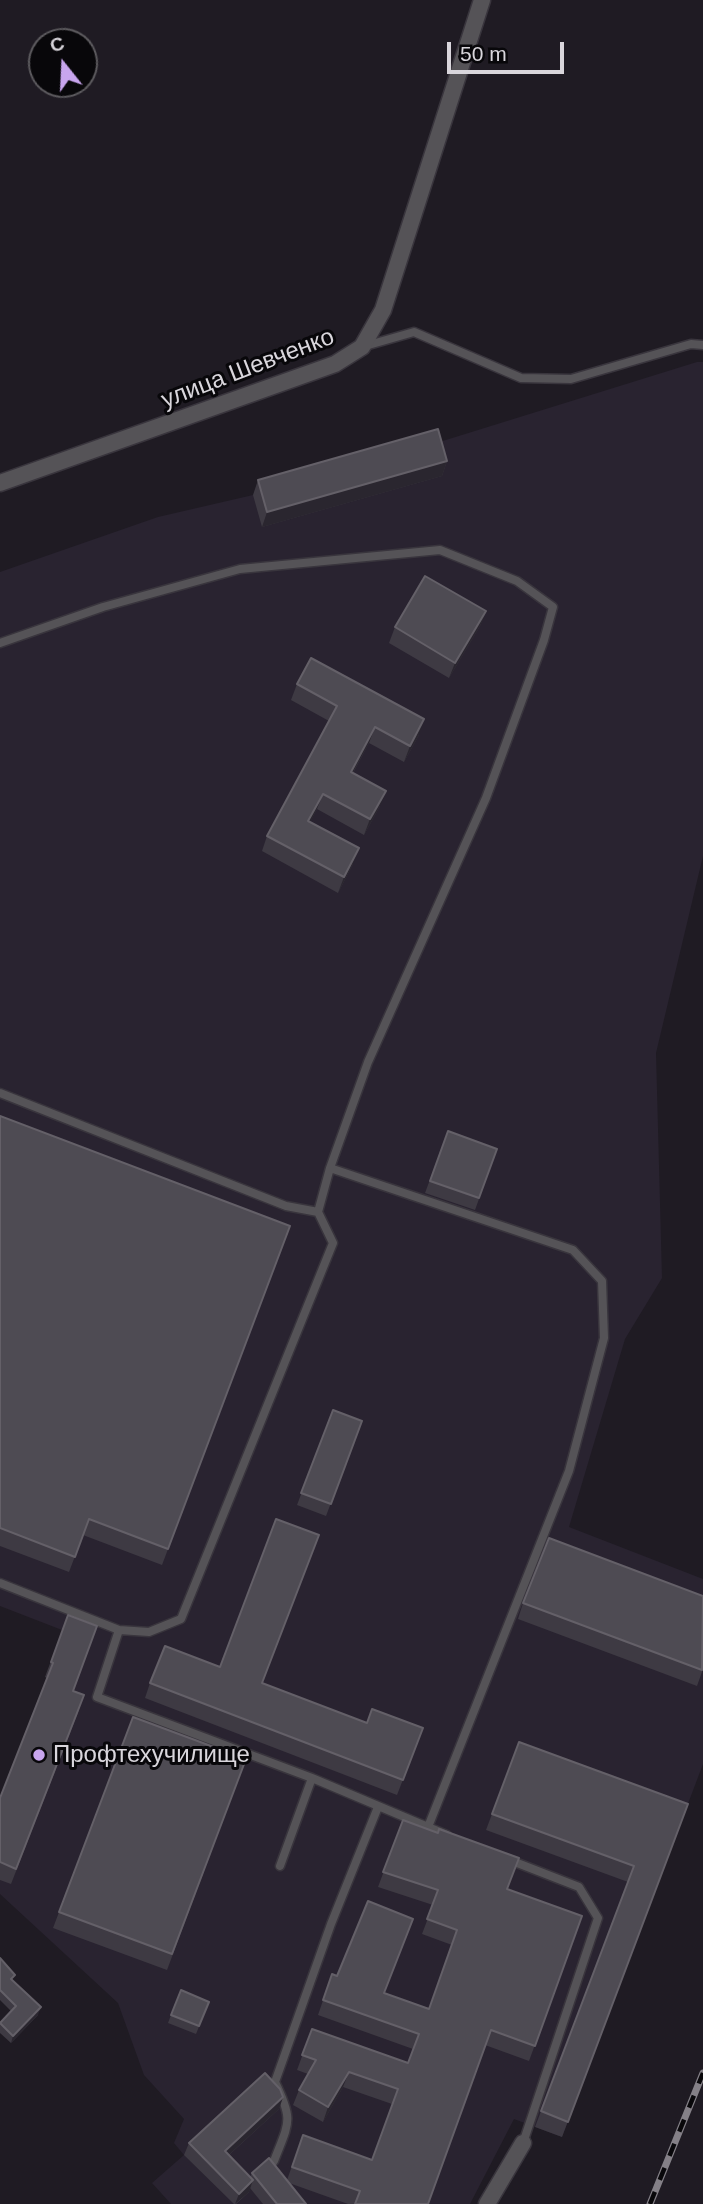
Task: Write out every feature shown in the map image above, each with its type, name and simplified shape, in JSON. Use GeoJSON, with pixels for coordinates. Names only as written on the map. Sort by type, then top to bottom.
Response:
{"type":"FeatureCollection","features":[{"type":"Feature","properties":{"kind":"street","name":"улица Шевченко"},"geometry":{"type":"LineString","coordinates":[[0,483],[335,364],[362,347],[383,310],[482,0]]}},
{"type":"Feature","properties":{"kind":"street"},"geometry":{"type":"LineString","coordinates":[[487,2204],[523,2143]]}},
{"type":"Feature","properties":{"kind":"lane"},"geometry":{"type":"LineString","coordinates":[[362,347],[414,332],[521,378],[570,379],[691,344],[703,345]]}},
{"type":"Feature","properties":{"kind":"lane"},"geometry":{"type":"LineString","coordinates":[[0,643],[103,607],[240,569],[440,550],[517,581],[553,607],[544,640],[486,798],[368,1062],[330,1168],[318,1212],[334,1243],[181,1619],[149,1632],[119,1630],[0,1583]]}},
{"type":"Feature","properties":{"kind":"lane"},"geometry":{"type":"LineString","coordinates":[[0,1093],[286,1206],[318,1212]]}},
{"type":"Feature","properties":{"kind":"lane"},"geometry":{"type":"LineString","coordinates":[[330,1168],[573,1250],[602,1281],[604,1338],[569,1471],[428,1827]]}},
{"type":"Feature","properties":{"kind":"lane"},"geometry":{"type":"LineString","coordinates":[[119,1630],[97,1697],[312,1778],[454,1837]]}},
{"type":"Feature","properties":{"kind":"lane"},"geometry":{"type":"LineString","coordinates":[[280,1866],[312,1778]]}},
{"type":"Feature","properties":{"kind":"lane"},"geometry":{"type":"LineString","coordinates":[[274,2161],[289,2122],[286,2104],[275,2082],[331,1924],[378,1807]]}},
{"type":"Feature","properties":{"kind":"lane"},"geometry":{"type":"LineString","coordinates":[[504,1857],[579,1888],[598,1918],[523,2143]]}},
{"type":"Feature","properties":{"kind":"shaded area"},"geometry":{"type":"Polygon","coordinates":[[[703,362],[703,856],[656,1053],[662,1278],[625,1339],[569,1527],[703,1579],[703,1764],[562,2137],[514,2119],[470,2204],[171,2204],[152,2183],[184,2155],[174,2143],[184,2119],[144,2075],[118,2003],[0,1894],[0,1799],[41,1695],[62,1630],[0,1606],[0,572],[158,517],[253,495],[433,444],[703,362]]]}},
{"type":"Feature","properties":{"kind":"building"},"geometry":{"type":"Polygon","coordinates":[[[438,429],[447,461],[267,512],[258,480],[438,429]]]}},
{"type":"Feature","properties":{"kind":"building"},"geometry":{"type":"Polygon","coordinates":[[[425,576],[486,611],[455,663],[395,627],[425,576]]]}},
{"type":"Feature","properties":{"kind":"building"},"geometry":{"type":"Polygon","coordinates":[[[311,658],[424,719],[410,746],[375,727],[351,772],[386,791],[370,819],[323,794],[308,821],[359,848],[344,877],[267,836],[337,706],[297,684],[311,658]]]}},
{"type":"Feature","properties":{"kind":"building"},"geometry":{"type":"Polygon","coordinates":[[[0,1116],[290,1226],[168,1549],[89,1519],[75,1557],[0,1528],[0,1116]]]}},
{"type":"Feature","properties":{"kind":"building"},"geometry":{"type":"Polygon","coordinates":[[[448,1131],[497,1149],[479,1198],[430,1181],[448,1131]]]}},
{"type":"Feature","properties":{"kind":"building"},"geometry":{"type":"Polygon","coordinates":[[[333,1410],[362,1421],[331,1504],[301,1493],[333,1410]]]}},
{"type":"Feature","properties":{"kind":"building"},"geometry":{"type":"Polygon","coordinates":[[[276,1519],[319,1535],[262,1683],[367,1723],[372,1709],[423,1728],[403,1780],[150,1683],[165,1646],[220,1667],[276,1519]]]}},
{"type":"Feature","properties":{"kind":"building"},"geometry":{"type":"Polygon","coordinates":[[[549,1538],[703,1596],[702,1670],[523,1603],[549,1538]]]}},
{"type":"Feature","properties":{"kind":"building","name":"Профтехучилище"},"geometry":{"type":"Polygon","coordinates":[[[68,1615],[97,1626],[73,1691],[84,1695],[16,1869],[0,1862],[0,1798],[53,1663],[51,1662],[68,1615]]]}},
{"type":"Feature","properties":{"kind":"building"},"geometry":{"type":"Polygon","coordinates":[[[133,1717],[246,1759],[172,1954],[59,1912],[133,1717]]]}},
{"type":"Feature","properties":{"kind":"building"},"geometry":{"type":"Polygon","coordinates":[[[519,1742],[688,1804],[568,2122],[541,2111],[634,1866],[492,1814],[519,1742]]]}},
{"type":"Feature","properties":{"kind":"building"},"geometry":{"type":"Polygon","coordinates":[[[403,1820],[438,1833],[439,1829],[519,1858],[507,1889],[582,1916],[535,2046],[491,2030],[428,2204],[355,2204],[360,2191],[292,2167],[303,2135],[372,2160],[398,2089],[349,2072],[328,2107],[299,2090],[316,2060],[302,2055],[312,2029],[408,2063],[419,2034],[323,2000],[332,1974],[337,1976],[368,1901],[413,1919],[384,1993],[429,2009],[457,1930],[427,1919],[438,1890],[383,1872],[403,1820]]]}},
{"type":"Feature","properties":{"kind":"building"},"geometry":{"type":"Polygon","coordinates":[[[0,1958],[15,1975],[11,1979],[41,2007],[13,2036],[0,2023],[16,2006],[0,1990],[0,1958]]]}},
{"type":"Feature","properties":{"kind":"building"},"geometry":{"type":"Polygon","coordinates":[[[181,1990],[209,2002],[199,2026],[171,2015],[181,1990]]]}},
{"type":"Feature","properties":{"kind":"building"},"geometry":{"type":"Polygon","coordinates":[[[265,2073],[280,2089],[283,2097],[225,2151],[253,2180],[239,2194],[189,2143],[265,2073]]]}},
{"type":"Feature","properties":{"kind":"building"},"geometry":{"type":"Polygon","coordinates":[[[269,2158],[306,2204],[277,2204],[252,2173],[269,2158]]]}},
{"type":"Feature","properties":{"kind":"railway"},"geometry":{"type":"LineString","coordinates":[[650,2204],[703,2073]]}},
{"type":"Feature","properties":{"kind":"place","name":"Профтехучилище"},"geometry":{"type":"Point","coordinates":[39,1755]}}]}
